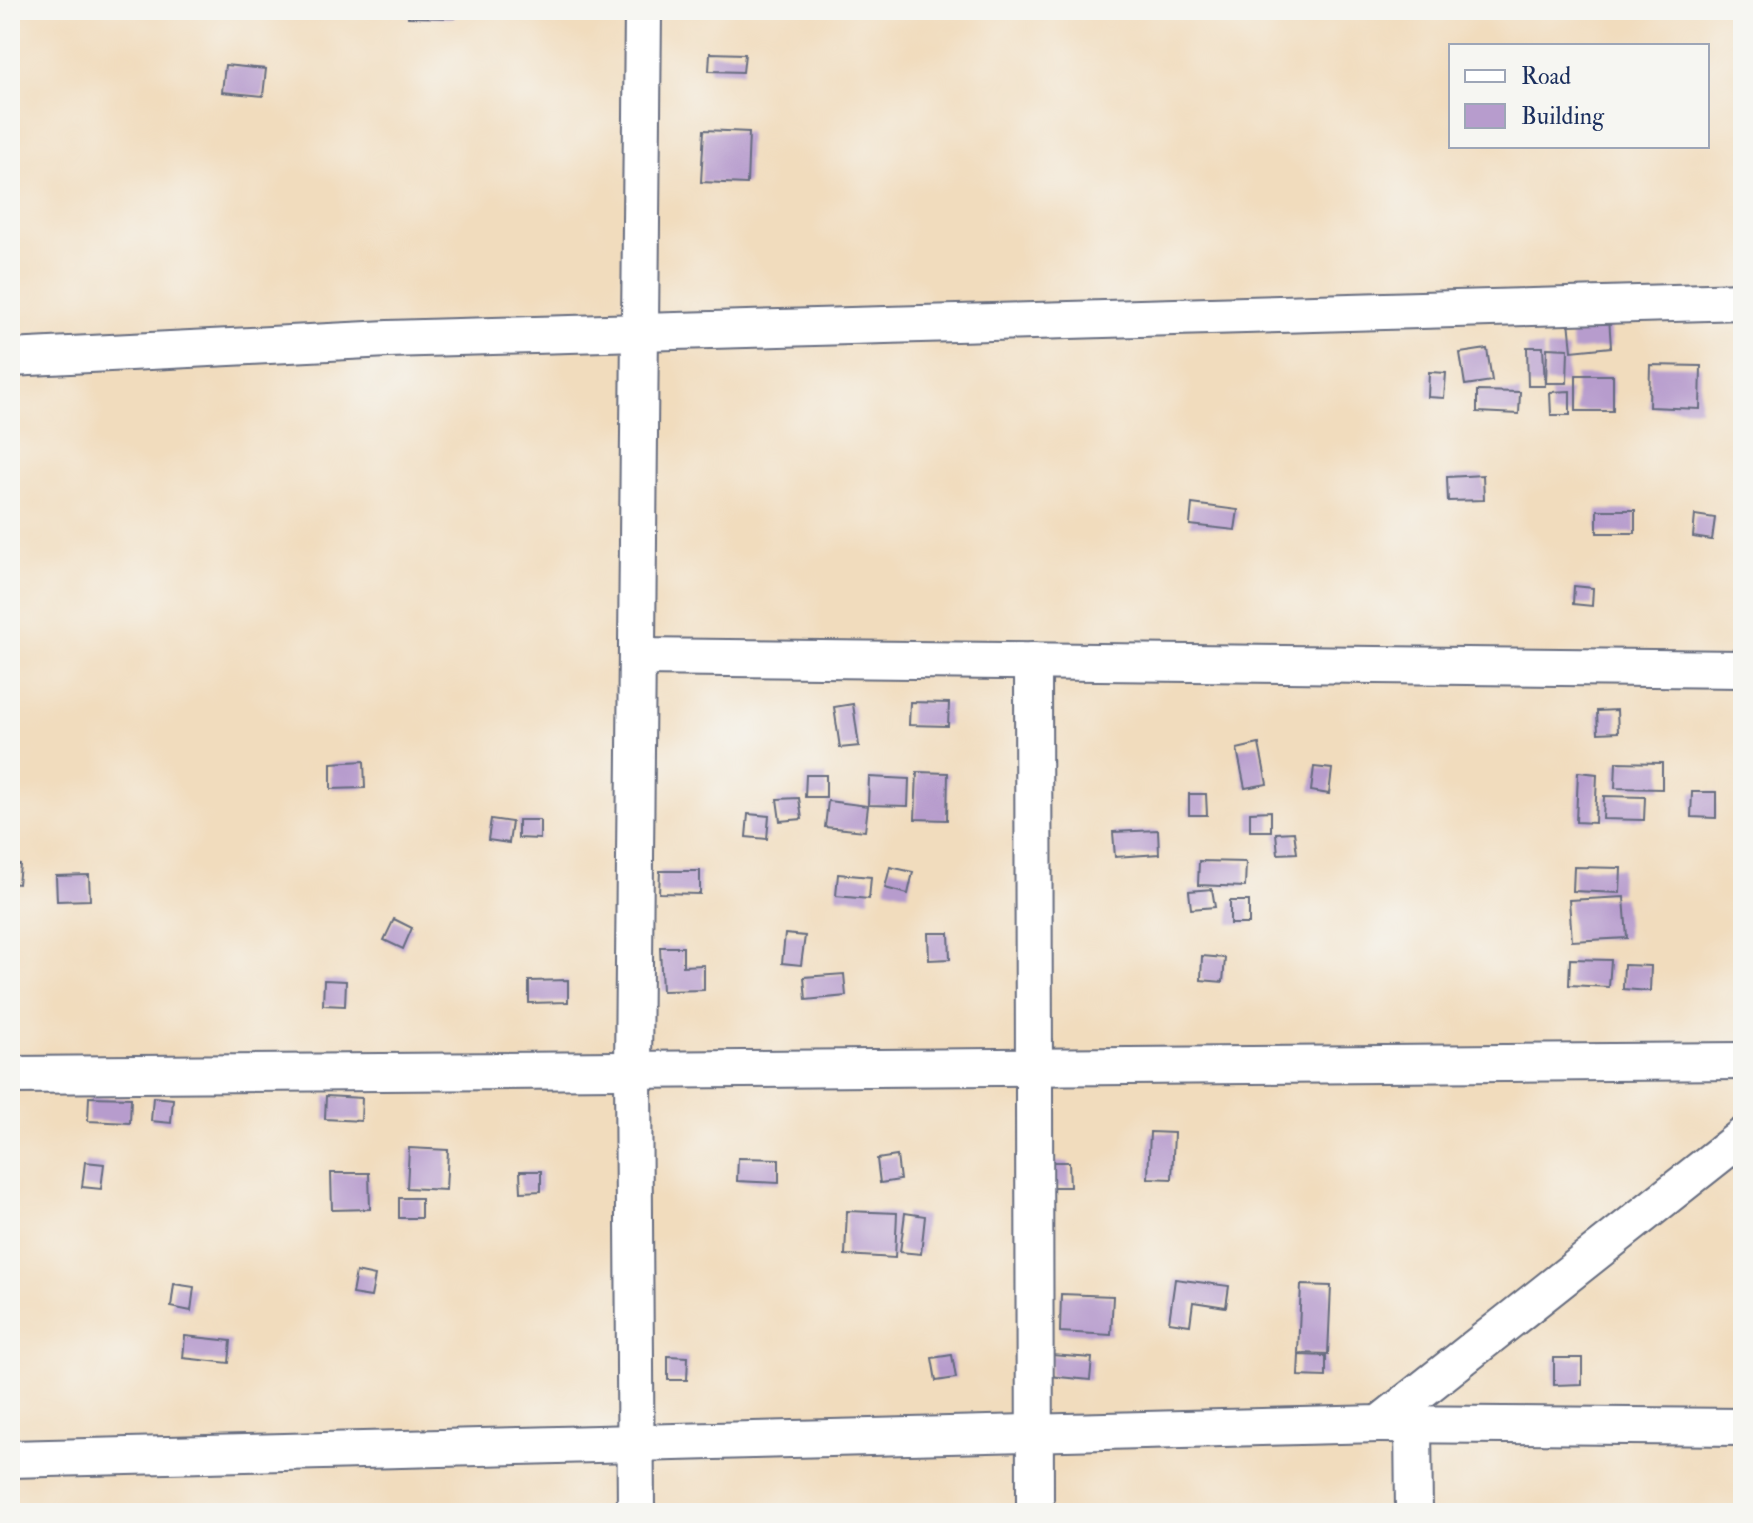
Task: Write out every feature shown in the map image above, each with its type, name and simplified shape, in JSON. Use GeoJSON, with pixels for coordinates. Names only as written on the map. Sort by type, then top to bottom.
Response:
{"type":"FeatureCollection","features":[{"type":"Feature","properties":{"kind":"street"},"geometry":{"type":"LineString","coordinates":[[636,1513],[633,1070],[643,10]]}},
{"type":"Feature","properties":{"kind":"street"},"geometry":{"type":"LineString","coordinates":[[10,358],[388,339],[1743,301]]}},
{"type":"Feature","properties":{"kind":"street"},"geometry":{"type":"LineString","coordinates":[[637,657],[1743,669]]}},
{"type":"Feature","properties":{"kind":"street"},"geometry":{"type":"LineString","coordinates":[[1033,661],[1035,1513]]}},
{"type":"Feature","properties":{"kind":"street"},"geometry":{"type":"LineString","coordinates":[[10,1075],[1743,1061]]}},
{"type":"Feature","properties":{"kind":"street"},"geometry":{"type":"LineString","coordinates":[[1396,1424],[1743,1136]]}},
{"type":"Feature","properties":{"kind":"street"},"geometry":{"type":"LineString","coordinates":[[1396,1424],[1414,1513]]}},
{"type":"Feature","properties":{"kind":"street"},"geometry":{"type":"LineString","coordinates":[[10,1459],[1396,1424],[1743,1427]]}},
{"type":"Feature","properties":{"kind":"building"},"geometry":{"type":"Polygon","coordinates":[[[408,10],[455,10],[455,18],[408,17],[408,10]]]}},
{"type":"Feature","properties":{"kind":"building"},"geometry":{"type":"Polygon","coordinates":[[[710,53],[745,54],[743,72],[709,71],[710,53]]]}},
{"type":"Feature","properties":{"kind":"building"},"geometry":{"type":"Polygon","coordinates":[[[225,65],[266,69],[263,96],[222,92],[225,65]]]}},
{"type":"Feature","properties":{"kind":"building"},"geometry":{"type":"Polygon","coordinates":[[[704,130],[749,132],[747,184],[701,182],[704,130]]]}},
{"type":"Feature","properties":{"kind":"building"},"geometry":{"type":"Polygon","coordinates":[[[1609,317],[1611,347],[1572,351],[1569,320],[1609,317]]]}},
{"type":"Feature","properties":{"kind":"building"},"geometry":{"type":"Polygon","coordinates":[[[1527,347],[1543,347],[1545,386],[1528,386],[1527,347]]]}},
{"type":"Feature","properties":{"kind":"building"},"geometry":{"type":"Polygon","coordinates":[[[1547,348],[1568,349],[1567,383],[1546,383],[1547,348]]]}},
{"type":"Feature","properties":{"kind":"building"},"geometry":{"type":"Polygon","coordinates":[[[1487,349],[1492,381],[1465,385],[1460,353],[1487,349]]]}},
{"type":"Feature","properties":{"kind":"building"},"geometry":{"type":"Polygon","coordinates":[[[1650,365],[1701,366],[1700,409],[1649,407],[1650,365]]]}},
{"type":"Feature","properties":{"kind":"building"},"geometry":{"type":"Polygon","coordinates":[[[1429,372],[1446,373],[1444,398],[1428,397],[1429,372]]]}},
{"type":"Feature","properties":{"kind":"building"},"geometry":{"type":"Polygon","coordinates":[[[1576,375],[1613,375],[1613,411],[1576,411],[1576,375]]]}},
{"type":"Feature","properties":{"kind":"building"},"geometry":{"type":"Polygon","coordinates":[[[1477,391],[1520,392],[1519,414],[1477,412],[1477,391]]]}},
{"type":"Feature","properties":{"kind":"building"},"geometry":{"type":"Polygon","coordinates":[[[1570,391],[1570,415],[1551,415],[1550,392],[1570,391]]]}},
{"type":"Feature","properties":{"kind":"building"},"geometry":{"type":"Polygon","coordinates":[[[1483,475],[1484,500],[1448,501],[1447,477],[1483,475]]]}},
{"type":"Feature","properties":{"kind":"building"},"geometry":{"type":"Polygon","coordinates":[[[1192,504],[1238,510],[1235,530],[1190,525],[1192,504]]]}},
{"type":"Feature","properties":{"kind":"building"},"geometry":{"type":"Polygon","coordinates":[[[1597,510],[1635,510],[1635,533],[1597,533],[1597,510]]]}},
{"type":"Feature","properties":{"kind":"building"},"geometry":{"type":"Polygon","coordinates":[[[1695,515],[1715,518],[1712,540],[1693,537],[1695,515]]]}},
{"type":"Feature","properties":{"kind":"building"},"geometry":{"type":"Polygon","coordinates":[[[1574,586],[1593,588],[1592,606],[1573,604],[1574,586]]]}},
{"type":"Feature","properties":{"kind":"building"},"geometry":{"type":"Polygon","coordinates":[[[910,702],[949,703],[948,726],[909,725],[910,702]]]}},
{"type":"Feature","properties":{"kind":"building"},"geometry":{"type":"Polygon","coordinates":[[[853,704],[859,746],[840,748],[834,707],[853,704]]]}},
{"type":"Feature","properties":{"kind":"building"},"geometry":{"type":"Polygon","coordinates":[[[1617,710],[1618,732],[1598,733],[1597,711],[1617,710]]]}},
{"type":"Feature","properties":{"kind":"building"},"geometry":{"type":"Polygon","coordinates":[[[1259,744],[1267,784],[1245,788],[1237,749],[1259,744]]]}},
{"type":"Feature","properties":{"kind":"building"},"geometry":{"type":"Polygon","coordinates":[[[364,761],[365,788],[331,789],[331,763],[364,761]]]}},
{"type":"Feature","properties":{"kind":"building"},"geometry":{"type":"Polygon","coordinates":[[[1616,762],[1662,763],[1662,789],[1615,788],[1616,762]]]}},
{"type":"Feature","properties":{"kind":"building"},"geometry":{"type":"Polygon","coordinates":[[[1314,767],[1332,769],[1329,794],[1311,791],[1314,767]]]}},
{"type":"Feature","properties":{"kind":"building"},"geometry":{"type":"Polygon","coordinates":[[[917,772],[948,773],[947,820],[915,819],[917,772]]]}},
{"type":"Feature","properties":{"kind":"building"},"geometry":{"type":"Polygon","coordinates":[[[1578,772],[1597,774],[1595,823],[1576,822],[1578,772]]]}},
{"type":"Feature","properties":{"kind":"building"},"geometry":{"type":"Polygon","coordinates":[[[806,775],[826,775],[826,797],[805,797],[806,775]]]}},
{"type":"Feature","properties":{"kind":"building"},"geometry":{"type":"Polygon","coordinates":[[[869,777],[909,779],[908,806],[868,805],[869,777]]]}},
{"type":"Feature","properties":{"kind":"building"},"geometry":{"type":"Polygon","coordinates":[[[1692,792],[1716,792],[1716,818],[1691,817],[1692,792]]]}},
{"type":"Feature","properties":{"kind":"building"},"geometry":{"type":"Polygon","coordinates":[[[1189,794],[1206,794],[1207,815],[1189,815],[1189,794]]]}},
{"type":"Feature","properties":{"kind":"building"},"geometry":{"type":"Polygon","coordinates":[[[1604,796],[1645,797],[1644,820],[1603,819],[1604,796]]]}},
{"type":"Feature","properties":{"kind":"building"},"geometry":{"type":"Polygon","coordinates":[[[799,798],[802,819],[780,821],[777,799],[799,798]]]}},
{"type":"Feature","properties":{"kind":"building"},"geometry":{"type":"Polygon","coordinates":[[[828,801],[868,806],[865,831],[825,827],[828,801]]]}},
{"type":"Feature","properties":{"kind":"building"},"geometry":{"type":"Polygon","coordinates":[[[1271,811],[1271,831],[1250,831],[1250,812],[1271,811]]]}},
{"type":"Feature","properties":{"kind":"building"},"geometry":{"type":"Polygon","coordinates":[[[748,814],[769,816],[767,839],[746,837],[748,814]]]}},
{"type":"Feature","properties":{"kind":"building"},"geometry":{"type":"Polygon","coordinates":[[[491,819],[512,822],[509,843],[488,840],[491,819]]]}},
{"type":"Feature","properties":{"kind":"building"},"geometry":{"type":"Polygon","coordinates":[[[518,820],[540,820],[540,839],[518,838],[518,820]]]}},
{"type":"Feature","properties":{"kind":"building"},"geometry":{"type":"Polygon","coordinates":[[[1158,830],[1159,854],[1115,857],[1113,832],[1158,830]]]}},
{"type":"Feature","properties":{"kind":"building"},"geometry":{"type":"Polygon","coordinates":[[[1294,832],[1297,853],[1278,854],[1276,833],[1294,832]]]}},
{"type":"Feature","properties":{"kind":"building"},"geometry":{"type":"Polygon","coordinates":[[[1199,861],[1246,862],[1245,887],[1198,885],[1199,861]]]}},
{"type":"Feature","properties":{"kind":"building"},"geometry":{"type":"Polygon","coordinates":[[[10,864],[20,865],[18,884],[10,883],[10,864]]]}},
{"type":"Feature","properties":{"kind":"building"},"geometry":{"type":"Polygon","coordinates":[[[890,867],[913,872],[908,894],[885,888],[890,867]]]}},
{"type":"Feature","properties":{"kind":"building"},"geometry":{"type":"Polygon","coordinates":[[[1574,867],[1621,868],[1620,893],[1573,891],[1574,867]]]}},
{"type":"Feature","properties":{"kind":"building"},"geometry":{"type":"Polygon","coordinates":[[[660,871],[700,871],[700,894],[659,893],[660,871]]]}},
{"type":"Feature","properties":{"kind":"building"},"geometry":{"type":"Polygon","coordinates":[[[838,874],[871,877],[869,899],[836,896],[838,874]]]}},
{"type":"Feature","properties":{"kind":"building"},"geometry":{"type":"Polygon","coordinates":[[[89,875],[90,900],[57,901],[56,876],[89,875]]]}},
{"type":"Feature","properties":{"kind":"building"},"geometry":{"type":"Polygon","coordinates":[[[1212,889],[1215,907],[1191,909],[1189,891],[1212,889]]]}},
{"type":"Feature","properties":{"kind":"building"},"geometry":{"type":"Polygon","coordinates":[[[1624,897],[1627,938],[1572,941],[1569,900],[1624,897]]]}},
{"type":"Feature","properties":{"kind":"building"},"geometry":{"type":"Polygon","coordinates":[[[1230,901],[1249,901],[1249,924],[1230,924],[1230,901]]]}},
{"type":"Feature","properties":{"kind":"building"},"geometry":{"type":"Polygon","coordinates":[[[394,919],[412,928],[403,949],[384,940],[394,919]]]}},
{"type":"Feature","properties":{"kind":"building"},"geometry":{"type":"Polygon","coordinates":[[[928,933],[949,933],[950,959],[929,960],[928,933]]]}},
{"type":"Feature","properties":{"kind":"building"},"geometry":{"type":"Polygon","coordinates":[[[785,934],[805,936],[801,965],[782,963],[785,934]]]}},
{"type":"Feature","properties":{"kind":"building"},"geometry":{"type":"Polygon","coordinates":[[[660,947],[683,947],[683,966],[704,965],[704,990],[662,991],[660,947]]]}},
{"type":"Feature","properties":{"kind":"building"},"geometry":{"type":"Polygon","coordinates":[[[1202,956],[1225,958],[1223,982],[1201,980],[1202,956]]]}},
{"type":"Feature","properties":{"kind":"building"},"geometry":{"type":"Polygon","coordinates":[[[1570,959],[1611,960],[1609,987],[1569,985],[1570,959]]]}},
{"type":"Feature","properties":{"kind":"building"},"geometry":{"type":"Polygon","coordinates":[[[1624,965],[1651,966],[1650,991],[1623,989],[1624,965]]]}},
{"type":"Feature","properties":{"kind":"building"},"geometry":{"type":"Polygon","coordinates":[[[844,974],[846,996],[806,1000],[804,977],[844,974]]]}},
{"type":"Feature","properties":{"kind":"building"},"geometry":{"type":"Polygon","coordinates":[[[324,980],[346,981],[345,1006],[323,1005],[324,980]]]}},
{"type":"Feature","properties":{"kind":"building"},"geometry":{"type":"Polygon","coordinates":[[[568,980],[568,1002],[529,1003],[529,981],[568,980]]]}},
{"type":"Feature","properties":{"kind":"building"},"geometry":{"type":"Polygon","coordinates":[[[326,1096],[362,1098],[361,1121],[325,1119],[326,1096]]]}},
{"type":"Feature","properties":{"kind":"building"},"geometry":{"type":"Polygon","coordinates":[[[89,1097],[131,1098],[130,1123],[88,1121],[89,1097]]]}},
{"type":"Feature","properties":{"kind":"building"},"geometry":{"type":"Polygon","coordinates":[[[153,1097],[173,1099],[171,1123],[151,1121],[153,1097]]]}},
{"type":"Feature","properties":{"kind":"building"},"geometry":{"type":"Polygon","coordinates":[[[1150,1132],[1174,1133],[1172,1179],[1148,1178],[1150,1132]]]}},
{"type":"Feature","properties":{"kind":"building"},"geometry":{"type":"Polygon","coordinates":[[[409,1148],[448,1150],[446,1190],[407,1188],[409,1148]]]}},
{"type":"Feature","properties":{"kind":"building"},"geometry":{"type":"Polygon","coordinates":[[[897,1156],[900,1180],[880,1183],[877,1159],[897,1156]]]}},
{"type":"Feature","properties":{"kind":"building"},"geometry":{"type":"Polygon","coordinates":[[[738,1158],[779,1159],[779,1183],[737,1181],[738,1158]]]}},
{"type":"Feature","properties":{"kind":"building"},"geometry":{"type":"Polygon","coordinates":[[[85,1162],[104,1164],[101,1189],[82,1187],[85,1162]]]}},
{"type":"Feature","properties":{"kind":"building"},"geometry":{"type":"Polygon","coordinates":[[[1049,1162],[1069,1162],[1070,1187],[1049,1187],[1049,1162]]]}},
{"type":"Feature","properties":{"kind":"building"},"geometry":{"type":"Polygon","coordinates":[[[520,1171],[541,1171],[541,1191],[521,1192],[520,1171]]]}},
{"type":"Feature","properties":{"kind":"building"},"geometry":{"type":"Polygon","coordinates":[[[331,1173],[369,1173],[370,1209],[332,1210],[331,1173]]]}},
{"type":"Feature","properties":{"kind":"building"},"geometry":{"type":"Polygon","coordinates":[[[399,1198],[421,1198],[421,1218],[399,1218],[399,1198]]]}},
{"type":"Feature","properties":{"kind":"building"},"geometry":{"type":"Polygon","coordinates":[[[847,1211],[897,1213],[895,1258],[845,1255],[847,1211]]]}},
{"type":"Feature","properties":{"kind":"building"},"geometry":{"type":"Polygon","coordinates":[[[905,1213],[925,1216],[921,1254],[900,1252],[905,1213]]]}},
{"type":"Feature","properties":{"kind":"building"},"geometry":{"type":"Polygon","coordinates":[[[356,1272],[375,1276],[371,1297],[352,1294],[356,1272]]]}},
{"type":"Feature","properties":{"kind":"building"},"geometry":{"type":"Polygon","coordinates":[[[1175,1279],[1229,1286],[1226,1307],[1193,1302],[1190,1325],[1169,1322],[1175,1279]]]}},
{"type":"Feature","properties":{"kind":"building"},"geometry":{"type":"Polygon","coordinates":[[[174,1284],[194,1287],[191,1311],[171,1307],[174,1284]]]}},
{"type":"Feature","properties":{"kind":"building"},"geometry":{"type":"Polygon","coordinates":[[[1301,1285],[1331,1286],[1328,1354],[1298,1353],[1301,1285]]]}},
{"type":"Feature","properties":{"kind":"building"},"geometry":{"type":"Polygon","coordinates":[[[1061,1294],[1113,1296],[1111,1335],[1060,1332],[1061,1294]]]}},
{"type":"Feature","properties":{"kind":"building"},"geometry":{"type":"Polygon","coordinates":[[[185,1336],[231,1341],[229,1363],[183,1358],[185,1336]]]}},
{"type":"Feature","properties":{"kind":"building"},"geometry":{"type":"Polygon","coordinates":[[[952,1355],[956,1378],[936,1381],[932,1358],[952,1355]]]}},
{"type":"Feature","properties":{"kind":"building"},"geometry":{"type":"Polygon","coordinates":[[[1051,1355],[1092,1358],[1090,1380],[1049,1376],[1051,1355]]]}},
{"type":"Feature","properties":{"kind":"building"},"geometry":{"type":"Polygon","coordinates":[[[1299,1355],[1326,1356],[1326,1377],[1298,1376],[1299,1355]]]}},
{"type":"Feature","properties":{"kind":"building"},"geometry":{"type":"Polygon","coordinates":[[[668,1356],[688,1357],[687,1380],[668,1380],[668,1356]]]}},
{"type":"Feature","properties":{"kind":"building"},"geometry":{"type":"Polygon","coordinates":[[[1554,1358],[1582,1358],[1582,1384],[1554,1385],[1554,1358]]]}}]}
